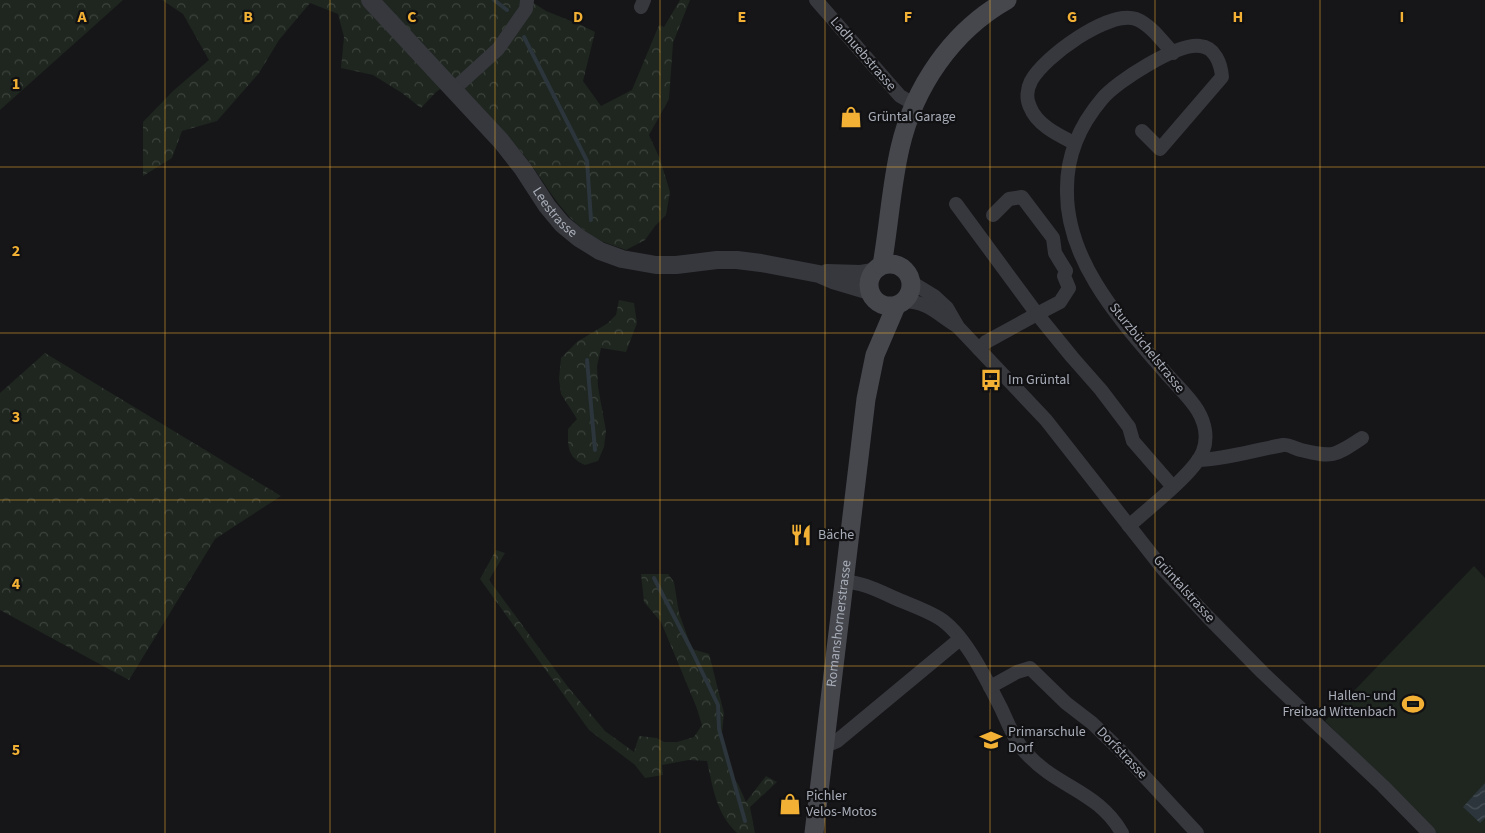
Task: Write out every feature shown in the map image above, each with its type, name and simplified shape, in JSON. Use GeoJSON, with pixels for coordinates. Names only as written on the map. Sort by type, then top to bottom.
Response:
{"type":"FeatureCollection","features":[{"type":"Feature","properties":{"kind":"main road"},"geometry":{"type":"LineString","coordinates":[[891,212],[897,228],[910,292],[900,304],[890,306],[874,296],[870,281],[878,269],[886,242],[900,148],[914,104],[935,66],[950,48],[976,21],[1007,0]]}},
{"type":"Feature","properties":{"kind":"main road"},"geometry":{"type":"LineString","coordinates":[[878,269],[892,264],[907,275]]}},
{"type":"Feature","properties":{"kind":"main road","name":"Romanshornerstrasse"},"geometry":{"type":"LineString","coordinates":[[874,296],[872,340],[875,355]]}},
{"type":"Feature","properties":{"kind":"main road","name":"Romanshornerstrasse"},"geometry":{"type":"LineString","coordinates":[[814,833],[866,399],[875,355],[900,304]]}},
{"type":"Feature","properties":{"kind":"street","name":"Leestrasse"},"geometry":{"type":"LineString","coordinates":[[370,0],[501,141],[562,224],[579,238],[600,251],[622,260],[656,265],[737,260],[819,274],[874,296]]}},
{"type":"Feature","properties":{"kind":"street"},"geometry":{"type":"LineString","coordinates":[[454,89],[498,49],[526,9],[527,0]]}},
{"type":"Feature","properties":{"kind":"street","name":"Ladhuebstrasse"},"geometry":{"type":"LineString","coordinates":[[816,0],[900,96],[914,104]]}},
{"type":"Feature","properties":{"kind":"street"},"geometry":{"type":"LineString","coordinates":[[1074,143],[1051,131],[1035,116],[1030,107],[1028,93],[1031,82],[1039,70],[1086,32],[1119,18],[1135,19],[1144,23],[1173,53]]}},
{"type":"Feature","properties":{"kind":"street","name":"Sturzbüchelstrasse"},"geometry":{"type":"LineString","coordinates":[[1129,526],[1173,487],[1198,460],[1204,450],[1205,433],[1198,411],[1117,314],[1090,271],[1076,244],[1071,229],[1067,189],[1068,170],[1074,143],[1090,114],[1115,85],[1139,69],[1173,53],[1201,45],[1217,57],[1222,77],[1160,149],[1142,131]]}},
{"type":"Feature","properties":{"kind":"street"},"geometry":{"type":"LineString","coordinates":[[979,349],[986,342],[1060,302],[1069,288],[1064,276],[1066,271],[1055,253],[1053,238],[1022,197],[1009,199],[993,215]]}},
{"type":"Feature","properties":{"kind":"street"},"geometry":{"type":"LineString","coordinates":[[956,204],[1037,314],[1101,390],[1129,427],[1133,441],[1173,487]]}},
{"type":"Feature","properties":{"kind":"street","name":"Leestrasse"},"geometry":{"type":"LineString","coordinates":[[819,274],[834,272],[861,274],[878,269]]}},
{"type":"Feature","properties":{"kind":"street","name":"Grüntalstrasse"},"geometry":{"type":"LineString","coordinates":[[907,275],[940,300],[958,327],[1046,420],[1164,569],[1207,616],[1263,673],[1383,786],[1429,833]]}},
{"type":"Feature","properties":{"kind":"street","name":"Grüntalstrasse"},"geometry":{"type":"LineString","coordinates":[[900,304],[927,306],[958,327]]}},
{"type":"Feature","properties":{"kind":"street"},"geometry":{"type":"LineString","coordinates":[[1198,460],[1225,458],[1285,445],[1318,455],[1331,455],[1340,453],[1362,438]]}},
{"type":"Feature","properties":{"kind":"street"},"geometry":{"type":"LineString","coordinates":[[844,582],[853,582],[940,618],[960,638],[990,687],[1025,753],[1048,774],[1095,801],[1108,812],[1122,833]]}},
{"type":"Feature","properties":{"kind":"street"},"geometry":{"type":"LineString","coordinates":[[824,742],[833,743],[837,741],[960,638]]}},
{"type":"Feature","properties":{"kind":"street","name":"Dorfstrasse"},"geometry":{"type":"LineString","coordinates":[[990,687],[1017,672],[1030,668],[1066,703],[1106,736],[1197,833]]}},
{"type":"Feature","properties":{"kind":"green space"},"geometry":{"type":"Polygon","coordinates":[[[0,0],[123,0],[0,110],[0,0]]]}},
{"type":"Feature","properties":{"kind":"green space"},"geometry":{"type":"Polygon","coordinates":[[[162,0],[529,0],[546,11],[595,32],[583,81],[601,106],[632,90],[659,25],[664,27],[680,0],[690,0],[673,43],[669,99],[649,135],[660,159],[670,192],[666,215],[645,240],[626,250],[598,239],[573,221],[527,159],[492,118],[454,79],[436,92],[421,108],[402,93],[373,75],[341,68],[344,37],[338,14],[310,3],[279,40],[259,73],[217,121],[182,131],[172,158],[143,176],[143,122],[173,91],[209,60],[183,14],[162,0]]]}},
{"type":"Feature","properties":{"kind":"green space"},"geometry":{"type":"Polygon","coordinates":[[[619,300],[634,303],[637,323],[626,352],[601,348],[597,366],[598,387],[606,431],[604,447],[598,461],[585,465],[575,459],[570,451],[568,429],[577,419],[561,394],[559,379],[561,358],[577,342],[608,323],[616,315],[619,300]]]}},
{"type":"Feature","properties":{"kind":"green space"},"geometry":{"type":"Polygon","coordinates":[[[45,353],[281,496],[215,539],[129,680],[0,610],[0,393],[45,353]]]}},
{"type":"Feature","properties":{"kind":"green space"},"geometry":{"type":"Polygon","coordinates":[[[496,550],[505,553],[489,580],[568,687],[605,731],[634,752],[639,736],[657,738],[664,742],[677,742],[694,737],[702,725],[661,622],[644,602],[641,574],[668,574],[674,582],[679,613],[692,649],[709,654],[724,713],[722,733],[731,775],[738,784],[746,802],[766,776],[777,782],[750,807],[755,833],[737,833],[724,817],[716,800],[707,761],[689,760],[662,765],[663,775],[645,778],[635,765],[589,730],[480,579],[496,550]]]}},
{"type":"Feature","properties":{"kind":"green space","name":"Hallen- und Freibad Wittenbach"},"geometry":{"type":"Polygon","coordinates":[[[1474,566],[1485,578],[1485,833],[1436,833],[1325,721],[1474,566]]]}},
{"type":"Feature","properties":{"kind":"water"},"geometry":{"type":"Polygon","coordinates":[[[1485,783],[1485,818],[1480,823],[1463,807],[1485,783]]]}},
{"type":"Feature","properties":{"kind":"waterway"},"geometry":{"type":"LineString","coordinates":[[494,0],[507,10]]}},
{"type":"Feature","properties":{"kind":"waterway"},"geometry":{"type":"LineString","coordinates":[[524,37],[587,161],[591,220]]}},
{"type":"Feature","properties":{"kind":"waterway"},"geometry":{"type":"LineString","coordinates":[[587,360],[595,450]]}},
{"type":"Feature","properties":{"kind":"waterway"},"geometry":{"type":"LineString","coordinates":[[654,578],[718,705],[719,729],[745,821]]}},
{"type":"Feature","properties":{"kind":"place","name":"Grüntal Garage"},"geometry":{"type":"Point","coordinates":[851,117]}},
{"type":"Feature","properties":{"kind":"place","name":"Im Grüntal"},"geometry":{"type":"Point","coordinates":[991,380]}},
{"type":"Feature","properties":{"kind":"place","name":"Bäche"},"geometry":{"type":"Point","coordinates":[801,535]}},
{"type":"Feature","properties":{"kind":"place","name":"Hallen- und Freibad Wittenbach"},"geometry":{"type":"Point","coordinates":[1413,704]}},
{"type":"Feature","properties":{"kind":"place","name":"Primarschule Dorf"},"geometry":{"type":"Point","coordinates":[991,740]}},
{"type":"Feature","properties":{"kind":"place","name":"Pichler Velos-Motos"},"geometry":{"type":"Point","coordinates":[790,804]}}]}
